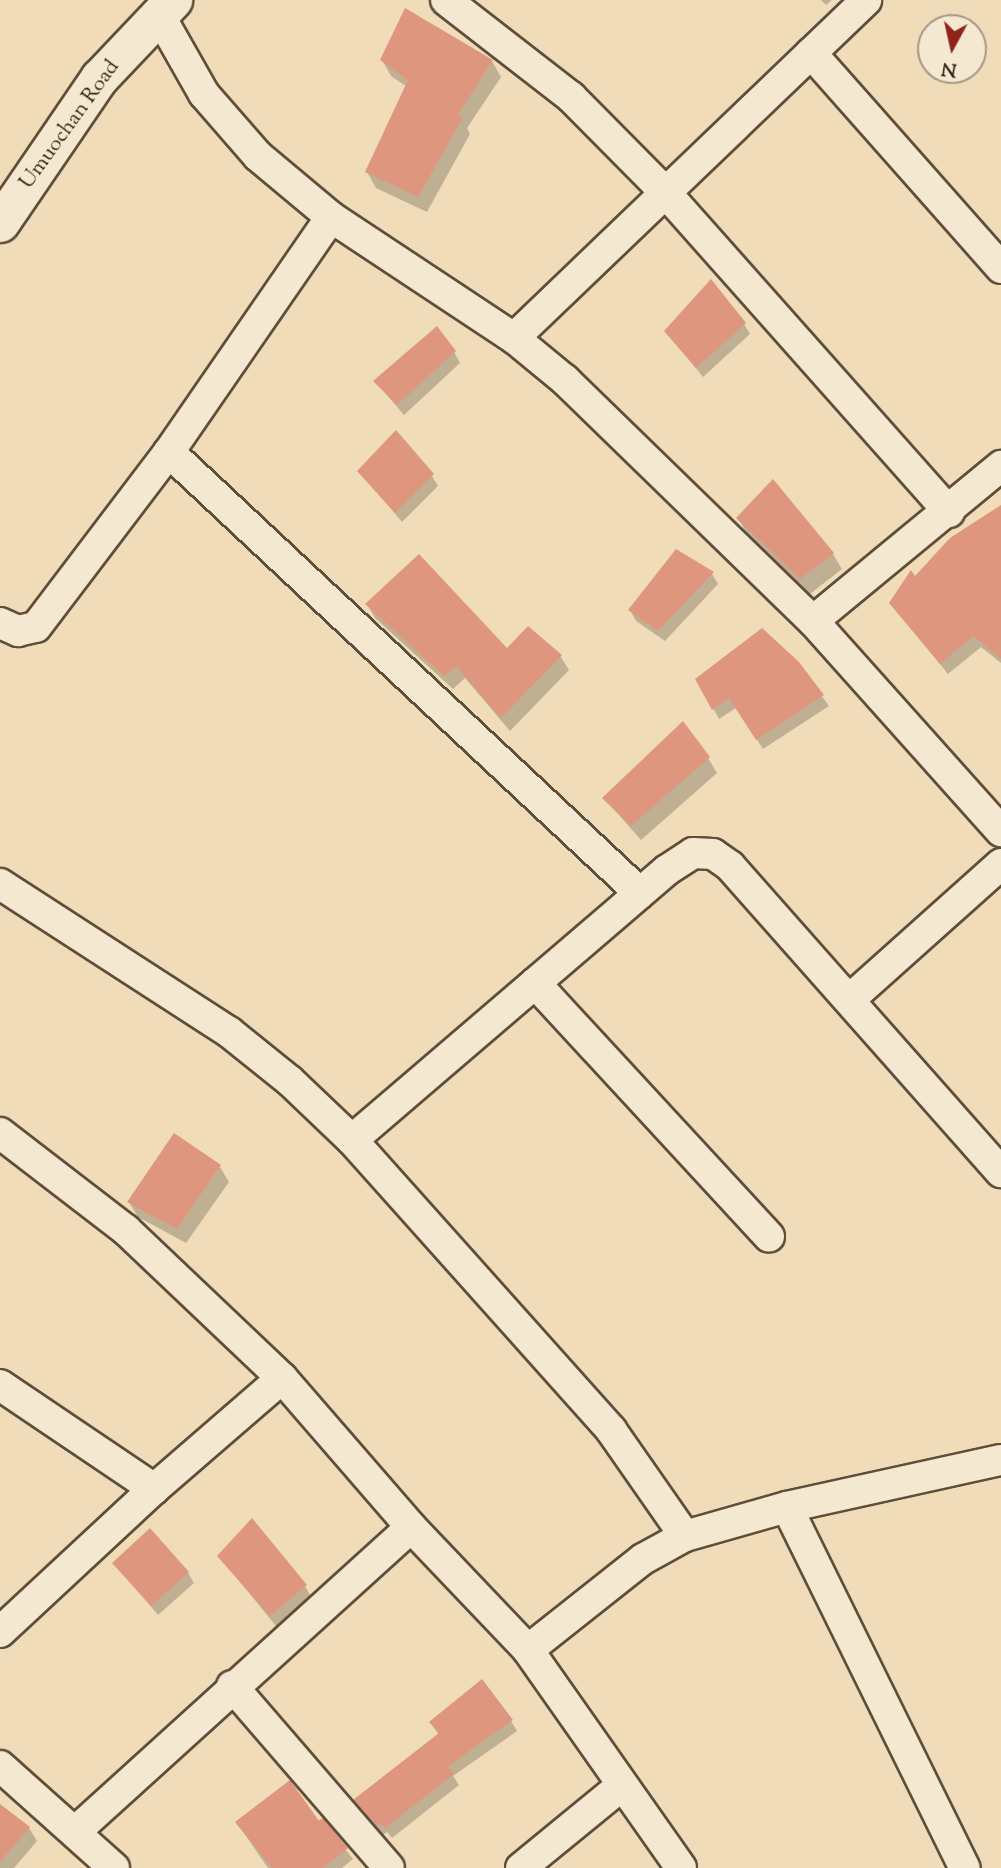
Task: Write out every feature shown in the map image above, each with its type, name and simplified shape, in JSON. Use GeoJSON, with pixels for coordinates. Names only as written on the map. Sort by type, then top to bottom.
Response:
{"type":"FeatureCollection","features":[{"type":"Feature","properties":{"kind":"street"},"geometry":{"type":"LineString","coordinates":[[446,0],[570,97],[665,192],[950,512]]}},
{"type":"Feature","properties":{"kind":"street"},"geometry":{"type":"LineString","coordinates":[[514,338],[866,0]]}},
{"type":"Feature","properties":{"kind":"street"},"geometry":{"type":"LineString","coordinates":[[165,7],[204,94],[258,156],[331,217],[514,338],[565,380],[813,621],[1001,831]]}},
{"type":"Feature","properties":{"kind":"street","name":"Umuochan Road"},"geometry":{"type":"LineString","coordinates":[[0,223],[99,78],[165,7]]}},
{"type":"Feature","properties":{"kind":"street"},"geometry":{"type":"LineString","coordinates":[[811,53],[1001,268]]}},
{"type":"Feature","properties":{"kind":"street"},"geometry":{"type":"LineString","coordinates":[[0,623],[18,631],[36,627],[169,452],[331,217]]}},
{"type":"Feature","properties":{"kind":"street"},"geometry":{"type":"LineString","coordinates":[[169,452],[640,893]]}},
{"type":"Feature","properties":{"kind":"street"},"geometry":{"type":"LineString","coordinates":[[813,621],[950,512],[1001,467]]}},
{"type":"Feature","properties":{"kind":"street"},"geometry":{"type":"LineString","coordinates":[[352,1140],[640,893],[693,853],[713,854],[730,866],[1001,1172]]}},
{"type":"Feature","properties":{"kind":"street"},"geometry":{"type":"LineString","coordinates":[[849,1000],[1001,864]]}},
{"type":"Feature","properties":{"kind":"street"},"geometry":{"type":"LineString","coordinates":[[0,884],[229,1032],[290,1081],[352,1140],[611,1430],[685,1536]]}},
{"type":"Feature","properties":{"kind":"street"},"geometry":{"type":"LineString","coordinates":[[535,983],[769,1237]]}},
{"type":"Feature","properties":{"kind":"street"},"geometry":{"type":"LineString","coordinates":[[0,1133],[126,1230],[282,1378],[411,1527],[527,1650],[620,1787],[681,1868]]}},
{"type":"Feature","properties":{"kind":"street"},"geometry":{"type":"LineString","coordinates":[[0,1632],[153,1489],[282,1378]]}},
{"type":"Feature","properties":{"kind":"street"},"geometry":{"type":"LineString","coordinates":[[0,1385],[153,1489]]}},
{"type":"Feature","properties":{"kind":"street"},"geometry":{"type":"LineString","coordinates":[[527,1650],[643,1559],[685,1536],[787,1507],[1001,1460]]}},
{"type":"Feature","properties":{"kind":"street"},"geometry":{"type":"LineString","coordinates":[[787,1507],[965,1868]]}},
{"type":"Feature","properties":{"kind":"street"},"geometry":{"type":"LineString","coordinates":[[76,1831],[232,1686],[411,1527]]}},
{"type":"Feature","properties":{"kind":"street"},"geometry":{"type":"LineString","coordinates":[[232,1686],[389,1868]]}},
{"type":"Feature","properties":{"kind":"street"},"geometry":{"type":"LineString","coordinates":[[0,1766],[76,1831],[114,1868]]}},
{"type":"Feature","properties":{"kind":"street"},"geometry":{"type":"LineString","coordinates":[[521,1868],[620,1787]]}},
{"type":"Feature","properties":{"kind":"building"},"geometry":{"type":"Polygon","coordinates":[[[405,8],[493,60],[458,114],[463,117],[418,197],[365,172],[408,80],[380,60],[405,8]]]}},
{"type":"Feature","properties":{"kind":"building"},"geometry":{"type":"Polygon","coordinates":[[[711,279],[746,323],[696,368],[664,331],[711,279]]]}},
{"type":"Feature","properties":{"kind":"building"},"geometry":{"type":"Polygon","coordinates":[[[437,326],[456,351],[397,405],[373,381],[437,326]]]}},
{"type":"Feature","properties":{"kind":"building"},"geometry":{"type":"Polygon","coordinates":[[[396,430],[434,474],[395,513],[357,471],[396,430]]]}},
{"type":"Feature","properties":{"kind":"building"},"geometry":{"type":"Polygon","coordinates":[[[773,479],[834,553],[800,579],[736,518],[773,479]]]}},
{"type":"Feature","properties":{"kind":"building"},"geometry":{"type":"Polygon","coordinates":[[[1001,505],[1001,659],[973,636],[940,664],[889,603],[911,570],[915,576],[950,538],[1001,505]]]}},
{"type":"Feature","properties":{"kind":"building"},"geometry":{"type":"Polygon","coordinates":[[[676,549],[714,572],[658,631],[628,610],[676,549]]]}},
{"type":"Feature","properties":{"kind":"building"},"geometry":{"type":"Polygon","coordinates":[[[419,554],[507,648],[528,626],[562,655],[501,718],[456,666],[444,676],[365,604],[419,554]]]}},
{"type":"Feature","properties":{"kind":"building"},"geometry":{"type":"Polygon","coordinates":[[[762,628],[799,662],[824,695],[756,740],[729,698],[712,710],[695,679],[762,628]]]}},
{"type":"Feature","properties":{"kind":"building"},"geometry":{"type":"Polygon","coordinates":[[[683,721],[710,757],[631,826],[602,798],[683,721]]]}},
{"type":"Feature","properties":{"kind":"building"},"geometry":{"type":"Polygon","coordinates":[[[174,1133],[221,1165],[177,1229],[127,1202],[174,1133]]]}},
{"type":"Feature","properties":{"kind":"building"},"geometry":{"type":"Polygon","coordinates":[[[252,1518],[307,1585],[270,1616],[217,1556],[252,1518]]]}},
{"type":"Feature","properties":{"kind":"building"},"geometry":{"type":"Polygon","coordinates":[[[150,1528],[189,1572],[151,1606],[112,1563],[150,1528]]]}},
{"type":"Feature","properties":{"kind":"building"},"geometry":{"type":"Polygon","coordinates":[[[482,1679],[513,1720],[448,1766],[454,1774],[385,1828],[380,1823],[376,1826],[353,1800],[439,1733],[429,1722],[482,1679]]]}},
{"type":"Feature","properties":{"kind":"building"},"geometry":{"type":"Polygon","coordinates":[[[290,1780],[319,1821],[323,1818],[348,1848],[323,1868],[272,1868],[235,1822],[290,1780]]]}},
{"type":"Feature","properties":{"kind":"building"},"geometry":{"type":"Polygon","coordinates":[[[0,1804],[30,1827],[0,1862],[0,1804]]]}}]}
